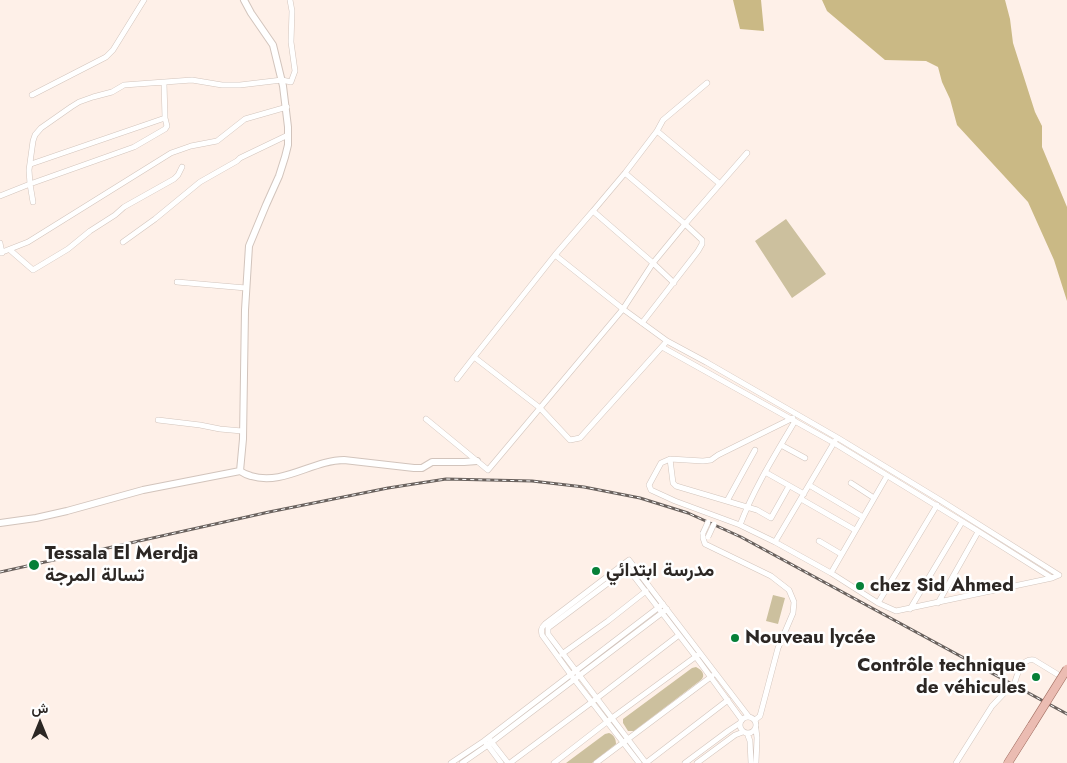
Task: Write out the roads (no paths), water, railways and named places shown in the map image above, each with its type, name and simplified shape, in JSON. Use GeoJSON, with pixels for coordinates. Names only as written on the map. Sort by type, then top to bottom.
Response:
{"type":"FeatureCollection","features":[{"type":"Feature","properties":{"kind":"main road"},"geometry":{"type":"LineString","coordinates":[[1008,763],[1067,668]]}},
{"type":"Feature","properties":{"kind":"street"},"geometry":{"type":"LineString","coordinates":[[32,95],[106,57],[113,50],[144,0]]}},
{"type":"Feature","properties":{"kind":"street"},"geometry":{"type":"LineString","coordinates":[[240,471],[243,439],[246,288],[249,246],[286,157],[288,135],[287,107],[273,45],[244,0]]}},
{"type":"Feature","properties":{"kind":"street"},"geometry":{"type":"LineString","coordinates":[[33,202],[29,170],[32,142],[41,128],[71,107],[93,97],[112,92],[124,85],[192,80],[222,85],[282,80],[291,82],[295,71],[291,42],[292,11],[290,0]]}},
{"type":"Feature","properties":{"kind":"street"},"geometry":{"type":"LineString","coordinates":[[0,196],[134,147],[165,129],[167,126],[164,83]]}},
{"type":"Feature","properties":{"kind":"street"},"geometry":{"type":"LineString","coordinates":[[457,379],[555,254],[626,173],[663,120],[708,83]]}},
{"type":"Feature","properties":{"kind":"street"},"geometry":{"type":"LineString","coordinates":[[0,243],[1,253],[28,242],[171,153],[191,146],[218,141],[245,119],[287,107]]}},
{"type":"Feature","properties":{"kind":"street"},"geometry":{"type":"LineString","coordinates":[[31,164],[165,118]]}},
{"type":"Feature","properties":{"kind":"street"},"geometry":{"type":"LineString","coordinates":[[657,131],[720,184]]}},
{"type":"Feature","properties":{"kind":"street"},"geometry":{"type":"LineString","coordinates":[[124,242],[200,182],[240,158],[288,135]]}},
{"type":"Feature","properties":{"kind":"street"},"geometry":{"type":"LineString","coordinates":[[426,419],[488,470],[623,309],[653,263],[747,153]]}},
{"type":"Feature","properties":{"kind":"street"},"geometry":{"type":"LineString","coordinates":[[10,250],[33,270],[68,249],[90,231],[124,208],[174,179],[182,167]]}},
{"type":"Feature","properties":{"kind":"street"},"geometry":{"type":"LineString","coordinates":[[626,173],[702,240],[698,250],[642,323]]}},
{"type":"Feature","properties":{"kind":"street"},"geometry":{"type":"LineString","coordinates":[[593,211],[674,283]]}},
{"type":"Feature","properties":{"kind":"street"},"geometry":{"type":"LineString","coordinates":[[555,254],[666,341],[706,362],[1052,578]]}},
{"type":"Feature","properties":{"kind":"street"},"geometry":{"type":"LineString","coordinates":[[177,282],[246,288]]}},
{"type":"Feature","properties":{"kind":"street"},"geometry":{"type":"LineString","coordinates":[[474,357],[540,408],[570,440],[580,438],[666,341]]}},
{"type":"Feature","properties":{"kind":"street"},"geometry":{"type":"LineString","coordinates":[[662,346],[795,419],[838,438],[1060,575],[896,611],[878,604],[831,573],[775,542],[740,525],[651,490],[649,485],[661,463],[670,459],[711,460],[795,419]]}},
{"type":"Feature","properties":{"kind":"street"},"geometry":{"type":"LineString","coordinates":[[740,525],[765,472],[795,419]]}},
{"type":"Feature","properties":{"kind":"street"},"geometry":{"type":"LineString","coordinates":[[158,420],[242,432]]}},
{"type":"Feature","properties":{"kind":"street"},"geometry":{"type":"LineString","coordinates":[[775,542],[838,438]]}},
{"type":"Feature","properties":{"kind":"street"},"geometry":{"type":"LineString","coordinates":[[781,445],[805,458]]}},
{"type":"Feature","properties":{"kind":"street"},"geometry":{"type":"LineString","coordinates":[[728,501],[755,450]]}},
{"type":"Feature","properties":{"kind":"street"},"geometry":{"type":"LineString","coordinates":[[670,459],[673,483],[676,486],[757,510],[772,518],[789,486]]}},
{"type":"Feature","properties":{"kind":"street"},"geometry":{"type":"LineString","coordinates":[[0,523],[36,518],[143,490],[240,471],[252,476],[271,478],[282,477],[334,460],[414,468],[422,468],[432,462],[477,461]]}},
{"type":"Feature","properties":{"kind":"street"},"geometry":{"type":"LineString","coordinates":[[765,472],[855,530]]}},
{"type":"Feature","properties":{"kind":"street"},"geometry":{"type":"LineString","coordinates":[[831,573],[887,476]]}},
{"type":"Feature","properties":{"kind":"street"},"geometry":{"type":"LineString","coordinates":[[851,484],[874,498]]}},
{"type":"Feature","properties":{"kind":"street"},"geometry":{"type":"LineString","coordinates":[[809,485],[863,517]]}},
{"type":"Feature","properties":{"kind":"street"},"geometry":{"type":"LineString","coordinates":[[878,604],[940,500]]}},
{"type":"Feature","properties":{"kind":"street"},"geometry":{"type":"LineString","coordinates":[[711,514],[703,533],[705,544],[771,576],[789,590],[794,602],[792,613],[778,648],[760,716],[755,720]]}},
{"type":"Feature","properties":{"kind":"street"},"geometry":{"type":"LineString","coordinates":[[710,547],[708,537],[717,517]]}},
{"type":"Feature","properties":{"kind":"street"},"geometry":{"type":"LineString","coordinates":[[910,609],[962,522]]}},
{"type":"Feature","properties":{"kind":"street"},"geometry":{"type":"LineString","coordinates":[[938,603],[978,532]]}},
{"type":"Feature","properties":{"kind":"street"},"geometry":{"type":"LineString","coordinates":[[996,542],[1000,538]]}},
{"type":"Feature","properties":{"kind":"street"},"geometry":{"type":"LineString","coordinates":[[819,541],[842,554]]}},
{"type":"Feature","properties":{"kind":"street"},"geometry":{"type":"LineString","coordinates":[[728,700],[646,763],[626,741],[595,700],[578,673],[548,634],[548,628],[626,566],[629,560],[713,675],[749,717],[755,720]]}},
{"type":"Feature","properties":{"kind":"street"},"geometry":{"type":"LineString","coordinates":[[626,566],[646,591],[663,608],[679,635],[698,655]]}},
{"type":"Feature","properties":{"kind":"street"},"geometry":{"type":"LineString","coordinates":[[595,700],[573,677],[541,631],[542,628],[626,566]]}},
{"type":"Feature","properties":{"kind":"street"},"geometry":{"type":"LineString","coordinates":[[558,657],[646,591]]}},
{"type":"Feature","properties":{"kind":"street"},"geometry":{"type":"LineString","coordinates":[[462,763],[488,741],[663,608]]}},
{"type":"Feature","properties":{"kind":"street"},"geometry":{"type":"LineString","coordinates":[[488,741],[509,763],[679,635]]}},
{"type":"Feature","properties":{"kind":"street"},"geometry":{"type":"LineString","coordinates":[[554,763],[698,655]]}},
{"type":"Feature","properties":{"kind":"street"},"geometry":{"type":"LineString","coordinates":[[956,763],[992,706],[1010,686],[1014,685],[1018,673],[1026,661],[1034,660],[1057,674]]}},
{"type":"Feature","properties":{"kind":"street"},"geometry":{"type":"LineString","coordinates":[[713,675],[741,722],[741,728],[750,740],[751,763]]}},
{"type":"Feature","properties":{"kind":"street"},"geometry":{"type":"LineString","coordinates":[[596,763],[713,675]]}},
{"type":"Feature","properties":{"kind":"street"},"geometry":{"type":"LineString","coordinates":[[685,763],[749,717]]}},
{"type":"Feature","properties":{"kind":"street"},"geometry":{"type":"LineString","coordinates":[[610,720],[613,729],[626,741],[639,763]]}},
{"type":"Feature","properties":{"kind":"street"},"geometry":{"type":"LineString","coordinates":[[755,720],[757,738],[756,763]]}},
{"type":"Feature","properties":{"kind":"street"},"geometry":{"type":"LineString","coordinates":[[697,763],[735,735],[752,733],[756,729]]}},
{"type":"Feature","properties":{"kind":"street"},"geometry":{"type":"LineString","coordinates":[[452,763],[488,741]]}},
{"type":"Feature","properties":{"kind":"street"},"geometry":{"type":"LineString","coordinates":[[488,741],[502,763]]}},
{"type":"Feature","properties":{"kind":"railway"},"geometry":{"type":"LineString","coordinates":[[0,572],[269,512],[388,488],[446,479],[532,481],[584,487],[640,498],[688,513],[741,537],[1067,714]]}},
{"type":"Feature","properties":{"kind":"place","name":"Tessala El Merdja تسالة المرجة"},"geometry":{"type":"Point","coordinates":[34,565]}},
{"type":"Feature","properties":{"kind":"place","name":"مدرسة ابتدائي"},"geometry":{"type":"Point","coordinates":[596,571]}},
{"type":"Feature","properties":{"kind":"place","name":"chez Sid Ahmed"},"geometry":{"type":"Point","coordinates":[860,586]}},
{"type":"Feature","properties":{"kind":"place","name":"Nouveau lycée"},"geometry":{"type":"Point","coordinates":[735,638]}},
{"type":"Feature","properties":{"kind":"place","name":"Contrôle technique de véhicules"},"geometry":{"type":"Point","coordinates":[1036,677]}}]}
